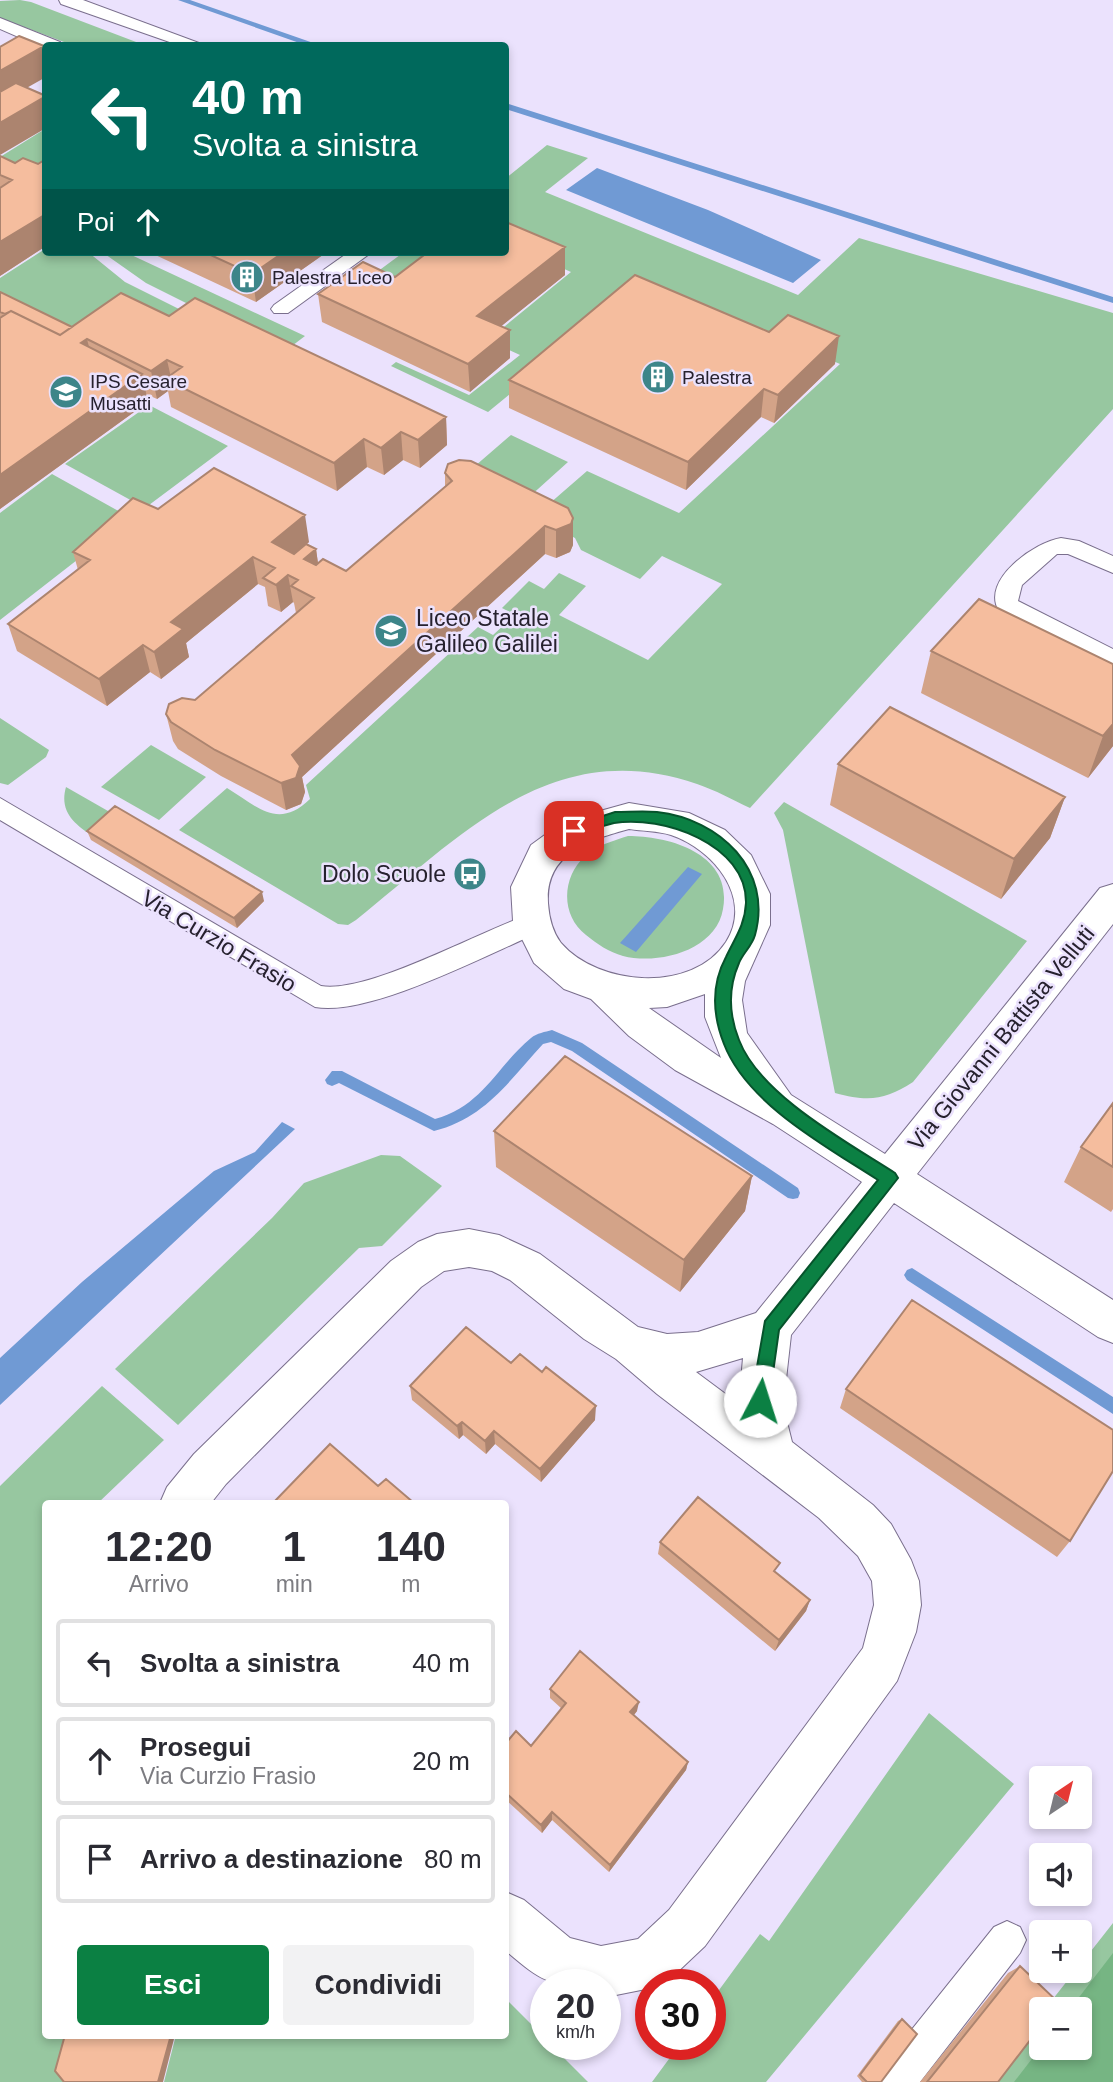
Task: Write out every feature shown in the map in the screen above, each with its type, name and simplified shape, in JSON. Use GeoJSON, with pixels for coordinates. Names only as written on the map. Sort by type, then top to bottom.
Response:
{"type":"FeatureCollection","features":[{"type":"Feature","properties":{"kind":"street"},"geometry":{"type":"LineString","coordinates":[[629,816],[659,818],[701,831],[724,847],[741,866],[751,889],[753,914],[747,937],[732,959],[710,976],[667,992],[636,993],[604,988],[563,968],[543,948],[531,925],[527,901],[531,878],[552,846],[574,831],[600,821],[629,816]]}},
{"type":"Feature","properties":{"kind":"street","name":"Via Giovanni Battista Velluti"},"geometry":{"type":"LineString","coordinates":[[771,1327],[1113,898]]}},
{"type":"Feature","properties":{"kind":"street"},"geometry":{"type":"LineString","coordinates":[[732,959],[722,1000],[728,1034],[738,1056],[787,1112]]}},
{"type":"Feature","properties":{"kind":"street"},"geometry":{"type":"LineString","coordinates":[[604,988],[627,1015],[746,1093],[787,1112],[1113,1323]]}},
{"type":"Feature","properties":{"kind":"street"},"geometry":{"type":"LineString","coordinates":[[185,1500],[210,1469],[396,1284],[436,1254],[489,1250],[526,1266],[865,1526],[888,1558],[895,1573],[899,1601],[895,1632],[880,1664],[687,1928],[652,1962],[601,1972],[556,1960],[509,1921]]}},
{"type":"Feature","properties":{"kind":"street"},"geometry":{"type":"LineString","coordinates":[[630,1344],[653,1353],[690,1353],[727,1345],[771,1327]]}},
{"type":"Feature","properties":{"kind":"street"},"geometry":{"type":"LineString","coordinates":[[771,1327],[760,1401],[774,1456]]}},
{"type":"Feature","properties":{"kind":"lane"},"geometry":{"type":"LineString","coordinates":[[68,0],[188,42]]}},
{"type":"Feature","properties":{"kind":"lane"},"geometry":{"type":"LineString","coordinates":[[0,23],[45,42]]}},
{"type":"Feature","properties":{"kind":"lane"},"geometry":{"type":"LineString","coordinates":[[281,309],[356,256]]}},
{"type":"Feature","properties":{"kind":"lane"},"geometry":{"type":"LineString","coordinates":[[1113,565],[1082,550],[1053,545],[1038,552],[1006,588],[1005,598],[1007,605],[1113,659]]}},
{"type":"Feature","properties":{"kind":"lane","name":"Via Curzio Frasio"},"geometry":{"type":"LineString","coordinates":[[0,808],[315,996],[332,999],[367,993],[531,925]]}},
{"type":"Feature","properties":{"kind":"lane"},"geometry":{"type":"LineString","coordinates":[[895,2082],[1007,1940]]}},
{"type":"Feature","properties":{"kind":"green space"},"geometry":{"type":"Polygon","coordinates":[[[0,1],[31,2],[136,42],[64,42],[0,18],[0,1]]]}},
{"type":"Feature","properties":{"kind":"green space"},"geometry":{"type":"Polygon","coordinates":[[[42,131],[42,178],[0,157],[42,131]]]}},
{"type":"Feature","properties":{"kind":"green space"},"geometry":{"type":"Polygon","coordinates":[[[547,145],[588,158],[545,192],[798,295],[859,238],[1113,313],[1113,409],[750,808],[697,784],[645,772],[597,772],[552,783],[511,802],[471,827],[356,920],[348,925],[338,924],[179,830],[227,788],[268,812],[288,813],[299,808],[310,799],[306,785],[478,627],[493,635],[515,615],[502,608],[529,581],[544,589],[559,573],[586,586],[559,615],[648,660],[722,584],[662,556],[640,579],[581,550],[575,538],[534,517],[587,471],[679,513],[840,364],[783,340],[585,333],[488,412],[391,366],[396,362],[469,395],[520,355],[488,340],[571,272],[509,244],[509,176],[547,145]]]}},
{"type":"Feature","properties":{"kind":"green space"},"geometry":{"type":"Polygon","coordinates":[[[42,251],[42,256],[93,256],[125,282],[201,320],[127,319],[92,343],[0,299],[0,278],[42,251]]]}},
{"type":"Feature","properties":{"kind":"green space"},"geometry":{"type":"Polygon","coordinates":[[[108,256],[134,256],[305,336],[284,352],[146,283],[108,256]]]}},
{"type":"Feature","properties":{"kind":"green space"},"geometry":{"type":"Polygon","coordinates":[[[399,256],[452,256],[394,299],[362,283],[399,256]]]}},
{"type":"Feature","properties":{"kind":"green space"},"geometry":{"type":"Polygon","coordinates":[[[149,405],[228,446],[145,508],[65,464],[149,405]]]}},
{"type":"Feature","properties":{"kind":"green space"},"geometry":{"type":"Polygon","coordinates":[[[511,435],[568,462],[518,507],[460,479],[511,435]]]}},
{"type":"Feature","properties":{"kind":"green space"},"geometry":{"type":"Polygon","coordinates":[[[52,474],[131,518],[0,620],[0,513],[52,474]]]}},
{"type":"Feature","properties":{"kind":"green space"},"geometry":{"type":"Polygon","coordinates":[[[0,718],[49,750],[46,757],[8,785],[0,783],[0,718]]]}},
{"type":"Feature","properties":{"kind":"green space"},"geometry":{"type":"Polygon","coordinates":[[[151,745],[206,777],[159,820],[101,787],[151,745]]]}},
{"type":"Feature","properties":{"kind":"green space"},"geometry":{"type":"Polygon","coordinates":[[[66,787],[115,815],[93,836],[80,827],[66,810],[66,787]]]}},
{"type":"Feature","properties":{"kind":"green space"},"geometry":{"type":"Polygon","coordinates":[[[784,802],[1027,941],[913,1082],[894,1093],[876,1098],[858,1098],[835,1093],[783,830],[774,813],[784,802]]]}},
{"type":"Feature","properties":{"kind":"green space"},"geometry":{"type":"Polygon","coordinates":[[[628,836],[679,845],[695,852],[718,874],[724,890],[723,909],[718,923],[698,945],[668,956],[623,956],[608,950],[578,927],[568,907],[568,885],[572,874],[590,852],[628,836]]]}},
{"type":"Feature","properties":{"kind":"green space"},"geometry":{"type":"Polygon","coordinates":[[[381,1155],[400,1156],[442,1186],[382,1246],[359,1248],[178,1425],[115,1369],[272,1218],[304,1183],[381,1155]]]}},
{"type":"Feature","properties":{"kind":"green space"},"geometry":{"type":"Polygon","coordinates":[[[102,1386],[164,1440],[101,1500],[42,1500],[42,2039],[70,2039],[66,2082],[0,2082],[0,1486],[102,1386]]]}},
{"type":"Feature","properties":{"kind":"green space"},"geometry":{"type":"Polygon","coordinates":[[[929,1713],[1014,1784],[766,2082],[652,2082],[668,2060],[726,2060],[726,1980],[760,1934],[769,1941],[929,1713]]]}},
{"type":"Feature","properties":{"kind":"green space"},"geometry":{"type":"Polygon","coordinates":[[[1113,1923],[1113,2082],[988,2082],[1029,2029],[1029,2060],[1092,2060],[1092,1997],[1054,1997],[1066,1983],[1092,1983],[1092,1950],[1113,1923]]]}},
{"type":"Feature","properties":{"kind":"green space"},"geometry":{"type":"Polygon","coordinates":[[[1113,1953],[1113,2082],[1014,2082],[1031,2060],[1092,2060],[1092,1997],[1079,1997],[1113,1953]]]}},
{"type":"Feature","properties":{"kind":"green space"},"geometry":{"type":"Polygon","coordinates":[[[509,2002],[530,2023],[530,2060],[566,2060],[588,2082],[164,2082],[175,2039],[509,2039],[509,2002]]]}},
{"type":"Feature","properties":{"kind":"water"},"geometry":{"type":"Polygon","coordinates":[[[597,168],[708,210],[821,260],[793,283],[566,190],[597,168]]]}},
{"type":"Feature","properties":{"kind":"water"},"geometry":{"type":"Polygon","coordinates":[[[688,867],[702,874],[636,952],[620,943],[688,867]]]}},
{"type":"Feature","properties":{"kind":"water"},"geometry":{"type":"Polygon","coordinates":[[[282,1122],[295,1129],[0,1405],[0,1358],[82,1282],[214,1171],[255,1152],[282,1122]]]}},
{"type":"Feature","properties":{"kind":"building"},"geometry":{"type":"Polygon","coordinates":[[[19,36],[42,45],[0,71],[0,47],[19,36]]]}},
{"type":"Feature","properties":{"kind":"building"},"geometry":{"type":"Polygon","coordinates":[[[16,83],[42,94],[42,98],[0,123],[0,92],[16,83]]]}},
{"type":"Feature","properties":{"kind":"building"},"geometry":{"type":"Polygon","coordinates":[[[0,156],[15,163],[23,158],[38,164],[42,162],[42,216],[0,242],[0,188],[12,180],[0,175],[0,156]]]}},
{"type":"Feature","properties":{"kind":"building"},"geometry":{"type":"Polygon","coordinates":[[[509,223],[565,247],[477,316],[510,330],[468,364],[318,294],[363,262],[395,277],[423,256],[509,256],[509,223]]]}},
{"type":"Feature","properties":{"kind":"building"},"geometry":{"type":"Polygon","coordinates":[[[213,256],[278,256],[252,274],[213,256]]]}},
{"type":"Feature","properties":{"kind":"building"},"geometry":{"type":"Polygon","coordinates":[[[635,275],[769,332],[788,315],[839,336],[778,395],[764,389],[688,462],[509,380],[635,275]]]}},
{"type":"Feature","properties":{"kind":"building"},"geometry":{"type":"Polygon","coordinates":[[[0,292],[72,327],[60,335],[11,311],[5,314],[0,312],[0,292]]]}},
{"type":"Feature","properties":{"kind":"building"},"geometry":{"type":"Polygon","coordinates":[[[121,293],[169,316],[195,298],[446,417],[418,440],[401,432],[381,448],[364,439],[334,463],[165,379],[182,367],[167,360],[151,371],[87,339],[81,343],[142,374],[0,475],[0,318],[11,311],[60,335],[121,293]]]}},
{"type":"Feature","properties":{"kind":"building"},"geometry":{"type":"Polygon","coordinates":[[[459,460],[471,461],[568,508],[573,518],[571,524],[556,530],[545,526],[292,755],[300,766],[296,778],[281,783],[215,750],[171,722],[166,714],[169,704],[182,698],[195,700],[314,598],[291,586],[298,580],[288,575],[276,585],[263,578],[275,568],[253,557],[171,622],[183,629],[154,652],[143,645],[99,679],[8,624],[90,560],[73,552],[133,498],[158,509],[214,468],[305,515],[272,542],[294,554],[306,544],[316,549],[304,559],[316,565],[323,559],[346,571],[452,481],[445,473],[448,464],[459,460]]]}},
{"type":"Feature","properties":{"kind":"building"},"geometry":{"type":"Polygon","coordinates":[[[979,599],[1113,664],[1113,724],[1103,736],[931,651],[979,599]]]}},
{"type":"Feature","properties":{"kind":"building"},"geometry":{"type":"Polygon","coordinates":[[[890,707],[1065,797],[1014,859],[838,764],[890,707]]]}},
{"type":"Feature","properties":{"kind":"building"},"geometry":{"type":"Polygon","coordinates":[[[115,806],[262,892],[234,918],[87,831],[115,806]]]}},
{"type":"Feature","properties":{"kind":"building"},"geometry":{"type":"Polygon","coordinates":[[[565,1056],[752,1176],[684,1260],[494,1131],[565,1056]]]}},
{"type":"Feature","properties":{"kind":"building"},"geometry":{"type":"Polygon","coordinates":[[[1113,1103],[1113,1167],[1081,1147],[1113,1103]]]}},
{"type":"Feature","properties":{"kind":"building"},"geometry":{"type":"Polygon","coordinates":[[[912,1300],[1113,1430],[1113,1471],[1070,1541],[846,1389],[912,1300]]]}},
{"type":"Feature","properties":{"kind":"building"},"geometry":{"type":"Polygon","coordinates":[[[466,1327],[511,1363],[520,1354],[542,1372],[546,1367],[596,1406],[540,1469],[494,1431],[485,1441],[462,1422],[457,1426],[410,1386],[466,1327]]]}},
{"type":"Feature","properties":{"kind":"building"},"geometry":{"type":"Polygon","coordinates":[[[330,1444],[378,1486],[386,1479],[410,1500],[276,1500],[330,1444]]]}},
{"type":"Feature","properties":{"kind":"building"},"geometry":{"type":"Polygon","coordinates":[[[698,1497],[780,1563],[774,1571],[810,1600],[779,1640],[660,1542],[698,1497]]]}},
{"type":"Feature","properties":{"kind":"building"},"geometry":{"type":"Polygon","coordinates":[[[580,1651],[639,1702],[630,1712],[688,1762],[610,1865],[552,1812],[541,1825],[509,1796],[509,1739],[516,1731],[531,1746],[566,1703],[550,1689],[580,1651]]]}},
{"type":"Feature","properties":{"kind":"building"},"geometry":{"type":"Polygon","coordinates":[[[1020,1966],[1029,1975],[1029,1983],[1038,1983],[1053,1997],[1029,1997],[1029,2042],[998,2082],[927,2082],[1020,1966]]]}},
{"type":"Feature","properties":{"kind":"building"},"geometry":{"type":"Polygon","coordinates":[[[902,2019],[917,2034],[881,2082],[867,2082],[860,2075],[902,2019]]]}},
{"type":"Feature","properties":{"kind":"building"},"geometry":{"type":"Polygon","coordinates":[[[64,2039],[170,2039],[158,2082],[64,2082],[55,2071],[64,2039]]]}},
{"type":"Feature","properties":{"kind":"waterway"},"geometry":{"type":"LineString","coordinates":[[182,0],[306,42]]}},
{"type":"Feature","properties":{"kind":"waterway"},"geometry":{"type":"LineString","coordinates":[[509,107],[1113,300]]}},
{"type":"Feature","properties":{"kind":"waterway"},"geometry":{"type":"LineString","coordinates":[[332,1080],[337,1075],[434,1125],[450,1121],[478,1103],[538,1040],[552,1036],[577,1047],[793,1193]]}},
{"type":"Feature","properties":{"kind":"waterway"},"geometry":{"type":"LineString","coordinates":[[912,1275],[1113,1406]]}},
{"type":"Feature","properties":{"kind":"place","name":"Palestra Liceo"},"geometry":{"type":"Point","coordinates":[247,277]}},
{"type":"Feature","properties":{"kind":"place","name":"Palestra"},"geometry":{"type":"Point","coordinates":[658,377]}},
{"type":"Feature","properties":{"kind":"place","name":"IPS Cesare Musatti"},"geometry":{"type":"Point","coordinates":[66,392]}},
{"type":"Feature","properties":{"kind":"place","name":"Liceo Statale Galileo Galilei"},"geometry":{"type":"Point","coordinates":[391,631]}},
{"type":"Feature","properties":{"kind":"place","name":"Dolo Scuole"},"geometry":{"type":"Point","coordinates":[470,874]}},
{"type":"Feature","properties":{"kind":"route"},"geometry":{"type":"LineString","coordinates":[[574,831],[615,818],[659,818],[701,831],[733,856],[747,877],[753,914],[747,937],[732,959],[725,980],[722,1012],[732,1045],[747,1067],[787,1112],[889,1178],[771,1327],[762,1371],[760,1401]]}}]}
